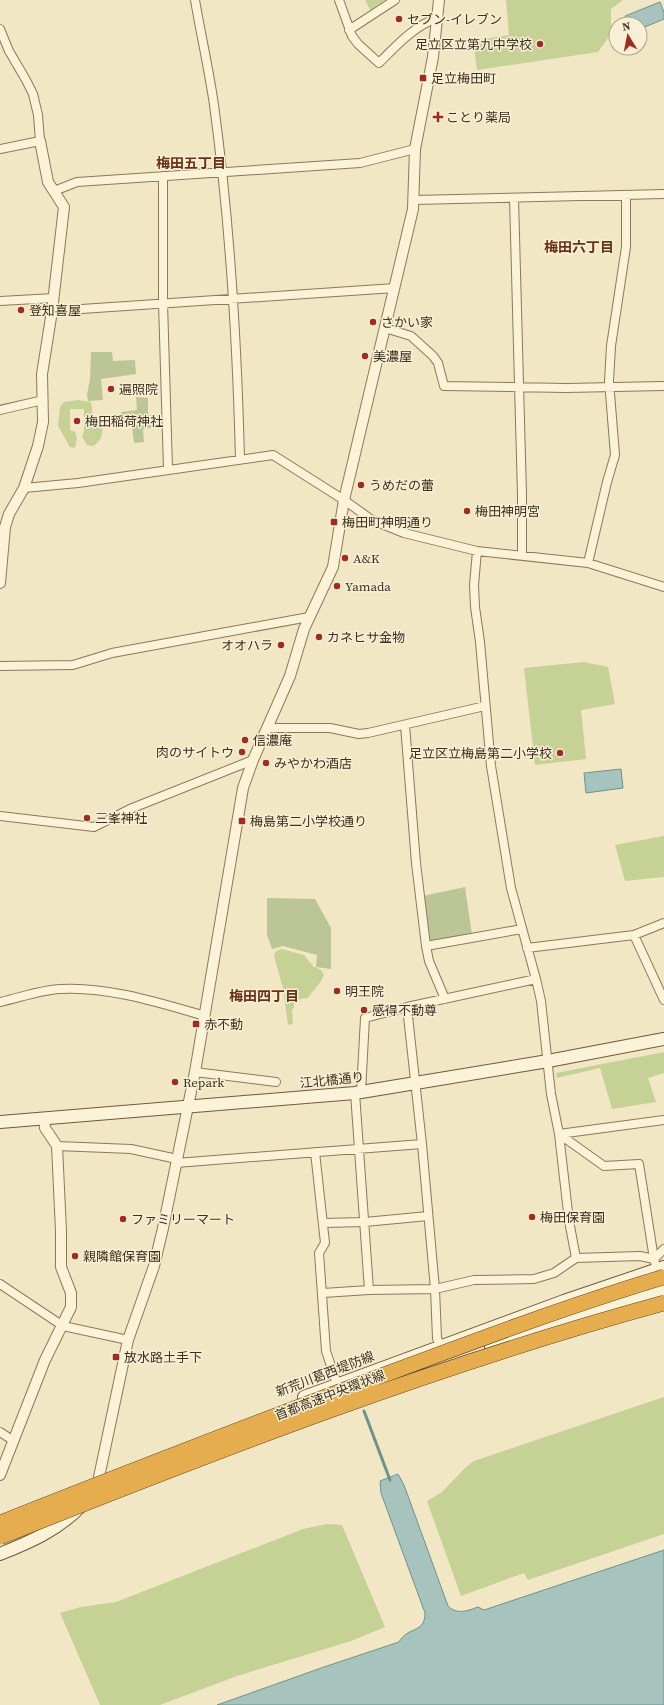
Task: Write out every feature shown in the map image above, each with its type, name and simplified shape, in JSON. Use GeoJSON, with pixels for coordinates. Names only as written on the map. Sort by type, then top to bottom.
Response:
{"type":"FeatureCollection","features":[{"type":"Feature","properties":{"kind":"highway","name":"首都高速中央環状線"},"geometry":{"type":"LineString","coordinates":[[0,1523],[140,1468],[467,1344],[566,1309],[661,1279]]}},
{"type":"Feature","properties":{"kind":"highway","name":"首都高速中央環状線"},"geometry":{"type":"LineString","coordinates":[[0,1537],[145,1479],[344,1404],[474,1359],[661,1279]]}},
{"type":"Feature","properties":{"kind":"main road","name":"江北橋通り"},"geometry":{"type":"LineString","coordinates":[[0,1119],[44,1118],[358,1092],[548,1061],[664,1039]]}},
{"type":"Feature","properties":{"kind":"main road","name":"新荒川葛西堤防線"},"geometry":{"type":"LineString","coordinates":[[0,1516],[337,1384],[440,1346],[661,1279]]}},
{"type":"Feature","properties":{"kind":"main road"},"geometry":{"type":"LineString","coordinates":[[0,1530],[90,1494],[661,1279]]}},
{"type":"Feature","properties":{"kind":"main road"},"geometry":{"type":"LineString","coordinates":[[0,1554],[36,1539],[70,1518],[83,1505],[99,1477]]}},
{"type":"Feature","properties":{"kind":"main road"},"geometry":{"type":"LineString","coordinates":[[0,1545],[90,1494]]}},
{"type":"Feature","properties":{"kind":"street"},"geometry":{"type":"LineString","coordinates":[[195,0],[214,103],[222,173],[234,299],[240,459]]}},
{"type":"Feature","properties":{"kind":"street"},"geometry":{"type":"LineString","coordinates":[[339,0],[350,30],[358,44],[379,62],[427,21],[437,18]]}},
{"type":"Feature","properties":{"kind":"street"},"geometry":{"type":"LineString","coordinates":[[350,30],[395,0]]}},
{"type":"Feature","properties":{"kind":"street"},"geometry":{"type":"LineString","coordinates":[[99,1477],[128,1340],[154,1266],[177,1161],[204,1016],[240,800],[253,760],[290,676],[309,617],[333,567],[344,500],[395,288],[414,200],[415,149],[433,56],[439,0]]}},
{"type":"Feature","properties":{"kind":"street"},"geometry":{"type":"LineString","coordinates":[[0,29],[9,51],[26,80],[32,94],[38,115],[45,175],[64,207],[54,298],[42,374],[43,422],[38,446],[24,488],[3,527],[0,583]]}},
{"type":"Feature","properties":{"kind":"street"},"geometry":{"type":"LineString","coordinates":[[0,149],[40,141]]}},
{"type":"Feature","properties":{"kind":"street"},"geometry":{"type":"LineString","coordinates":[[54,191],[77,182],[360,163],[415,149]]}},
{"type":"Feature","properties":{"kind":"street"},"geometry":{"type":"LineString","coordinates":[[164,176],[164,303],[168,469]]}},
{"type":"Feature","properties":{"kind":"street"},"geometry":{"type":"LineString","coordinates":[[414,200],[664,194]]}},
{"type":"Feature","properties":{"kind":"street"},"geometry":{"type":"LineString","coordinates":[[588,563],[607,482],[615,455],[610,388],[611,346],[626,247],[626,195]]}},
{"type":"Feature","properties":{"kind":"street"},"geometry":{"type":"LineString","coordinates":[[514,198],[522,495],[522,555]]}},
{"type":"Feature","properties":{"kind":"street"},"geometry":{"type":"LineString","coordinates":[[52,310],[395,288]]}},
{"type":"Feature","properties":{"kind":"street"},"geometry":{"type":"LineString","coordinates":[[0,301],[54,298]]}},
{"type":"Feature","properties":{"kind":"street"},"geometry":{"type":"LineString","coordinates":[[385,328],[411,336],[433,356],[438,363],[444,386],[610,388],[664,386]]}},
{"type":"Feature","properties":{"kind":"street"},"geometry":{"type":"LineString","coordinates":[[0,410],[42,400]]}},
{"type":"Feature","properties":{"kind":"street"},"geometry":{"type":"LineString","coordinates":[[24,488],[272,455],[344,500],[372,520],[404,533],[478,551],[588,563],[664,587]]}},
{"type":"Feature","properties":{"kind":"street"},"geometry":{"type":"LineString","coordinates":[[478,551],[474,585],[475,607],[480,642],[491,766],[511,888],[536,979],[542,1008],[551,1094],[559,1134],[569,1221],[576,1258]]}},
{"type":"Feature","properties":{"kind":"street"},"geometry":{"type":"LineString","coordinates":[[0,666],[73,665],[112,653],[309,617]]}},
{"type":"Feature","properties":{"kind":"street"},"geometry":{"type":"LineString","coordinates":[[267,728],[330,728],[359,734],[485,706]]}},
{"type":"Feature","properties":{"kind":"street"},"geometry":{"type":"LineString","coordinates":[[405,724],[416,863],[426,946],[429,961],[444,999]]}},
{"type":"Feature","properties":{"kind":"street"},"geometry":{"type":"LineString","coordinates":[[0,816],[94,827],[130,809],[253,760]]}},
{"type":"Feature","properties":{"kind":"street"},"geometry":{"type":"LineString","coordinates":[[527,948],[634,935],[664,923]]}},
{"type":"Feature","properties":{"kind":"street"},"geometry":{"type":"LineString","coordinates":[[426,946],[522,929]]}},
{"type":"Feature","properties":{"kind":"street"},"geometry":{"type":"LineString","coordinates":[[634,935],[664,1000]]}},
{"type":"Feature","properties":{"kind":"street"},"geometry":{"type":"LineString","coordinates":[[370,1290],[358,1149],[358,1092],[365,1018],[407,1007],[536,979]]}},
{"type":"Feature","properties":{"kind":"street"},"geometry":{"type":"LineString","coordinates":[[0,1002],[59,989],[95,991],[154,1001],[204,1016]]}},
{"type":"Feature","properties":{"kind":"street"},"geometry":{"type":"LineString","coordinates":[[407,1007],[436,1288],[437,1338],[440,1346]]}},
{"type":"Feature","properties":{"kind":"street"},"geometry":{"type":"LineString","coordinates":[[194,1072],[276,1082]]}},
{"type":"Feature","properties":{"kind":"street"},"geometry":{"type":"LineString","coordinates":[[0,1475],[45,1360],[71,1307],[71,1293],[60,1267],[62,1231],[57,1146],[46,1128],[44,1118]]}},
{"type":"Feature","properties":{"kind":"street"},"geometry":{"type":"LineString","coordinates":[[559,1134],[664,1120]]}},
{"type":"Feature","properties":{"kind":"street"},"geometry":{"type":"LineString","coordinates":[[559,1134],[604,1166],[639,1164],[661,1279]]}},
{"type":"Feature","properties":{"kind":"street"},"geometry":{"type":"LineString","coordinates":[[57,1146],[131,1149],[177,1161],[422,1144]]}},
{"type":"Feature","properties":{"kind":"street"},"geometry":{"type":"LineString","coordinates":[[315,1152],[325,1243],[319,1253],[326,1351],[337,1384]]}},
{"type":"Feature","properties":{"kind":"street"},"geometry":{"type":"LineString","coordinates":[[323,1223],[365,1222],[428,1216]]}},
{"type":"Feature","properties":{"kind":"street"},"geometry":{"type":"LineString","coordinates":[[661,1279],[664,1249]]}},
{"type":"Feature","properties":{"kind":"street"},"geometry":{"type":"LineString","coordinates":[[322,1293],[436,1288],[474,1280],[534,1279],[554,1273],[576,1258],[640,1256],[661,1279]]}},
{"type":"Feature","properties":{"kind":"street"},"geometry":{"type":"LineString","coordinates":[[0,1284],[63,1326],[128,1340]]}},
{"type":"Feature","properties":{"kind":"street"},"geometry":{"type":"LineString","coordinates":[[0,1432],[14,1441]]}},
{"type":"Feature","properties":{"kind":"green space"},"geometry":{"type":"Polygon","coordinates":[[[365,0],[385,0],[370,10],[365,0]]]}},
{"type":"Feature","properties":{"kind":"green space"},"geometry":{"type":"Polygon","coordinates":[[[506,0],[623,0],[611,9],[611,16],[608,16],[608,38],[598,52],[477,70],[473,41],[509,35],[506,0]]]}},
{"type":"Feature","properties":{"kind":"green space"},"geometry":{"type":"Polygon","coordinates":[[[506,111],[508,123],[499,124],[497,112],[506,111]]]}},
{"type":"Feature","properties":{"kind":"green space"},"geometry":{"type":"Polygon","coordinates":[[[91,352],[112,352],[113,361],[135,360],[136,374],[101,379],[103,400],[88,401],[87,395],[90,379],[91,352]]]}},
{"type":"Feature","properties":{"kind":"green space"},"geometry":{"type":"Polygon","coordinates":[[[136,397],[148,398],[148,415],[151,415],[151,428],[143,429],[144,442],[134,443],[132,426],[122,427],[121,412],[137,410],[136,397]]]}},
{"type":"Feature","properties":{"kind":"green space"},"geometry":{"type":"Polygon","coordinates":[[[78,400],[91,402],[93,416],[102,418],[101,437],[93,446],[87,445],[82,437],[84,431],[84,409],[70,409],[70,430],[75,432],[77,438],[75,448],[70,447],[58,426],[60,407],[64,402],[78,400]]]}},
{"type":"Feature","properties":{"kind":"green space"},"geometry":{"type":"Polygon","coordinates":[[[584,662],[608,667],[615,704],[581,710],[586,759],[535,765],[524,668],[584,662]]]}},
{"type":"Feature","properties":{"kind":"green space"},"geometry":{"type":"Polygon","coordinates":[[[664,836],[664,877],[625,881],[615,845],[664,836]]]}},
{"type":"Feature","properties":{"kind":"green space"},"geometry":{"type":"Polygon","coordinates":[[[465,887],[472,935],[430,941],[423,896],[465,887]]]}},
{"type":"Feature","properties":{"kind":"green space"},"geometry":{"type":"Polygon","coordinates":[[[267,898],[315,899],[331,928],[331,969],[316,967],[317,955],[283,946],[272,949],[267,935],[267,898]]]}},
{"type":"Feature","properties":{"kind":"green space"},"geometry":{"type":"Polygon","coordinates":[[[282,949],[304,955],[313,966],[321,970],[324,975],[321,982],[308,998],[294,1000],[294,1007],[292,1010],[293,1024],[288,1025],[283,988],[274,956],[275,952],[282,949]]]}},
{"type":"Feature","properties":{"kind":"green space"},"geometry":{"type":"Polygon","coordinates":[[[664,1052],[664,1073],[648,1078],[656,1102],[612,1109],[600,1068],[557,1078],[556,1073],[664,1052]]]}},
{"type":"Feature","properties":{"kind":"green space"},"geometry":{"type":"Polygon","coordinates":[[[664,1397],[664,1534],[528,1580],[524,1573],[461,1596],[427,1501],[442,1492],[466,1467],[474,1461],[664,1397]]]}},
{"type":"Feature","properties":{"kind":"green space"},"geometry":{"type":"Polygon","coordinates":[[[327,1524],[342,1525],[385,1627],[351,1641],[237,1676],[160,1705],[100,1705],[60,1613],[81,1607],[116,1602],[303,1529],[327,1524]]]}},
{"type":"Feature","properties":{"kind":"water"},"geometry":{"type":"Polygon","coordinates":[[[660,2],[664,12],[664,19],[648,26],[648,16],[625,16],[660,2]]]}},
{"type":"Feature","properties":{"kind":"water"},"geometry":{"type":"Polygon","coordinates":[[[621,769],[623,788],[586,793],[584,773],[621,769]]]}},
{"type":"Feature","properties":{"kind":"water"},"geometry":{"type":"Polygon","coordinates":[[[398,1474],[404,1485],[448,1606],[455,1611],[466,1611],[478,1607],[484,1610],[664,1550],[664,1705],[217,1705],[399,1642],[403,1637],[422,1624],[425,1613],[381,1493],[380,1481],[398,1474]]]}},
{"type":"Feature","properties":{"kind":"waterway"},"geometry":{"type":"LineString","coordinates":[[364,1411],[390,1480]]}},
{"type":"Feature","properties":{"kind":"place","name":"セブン-イレブン"},"geometry":{"type":"Point","coordinates":[399,19]}},
{"type":"Feature","properties":{"kind":"place","name":"足立区立第九中学校"},"geometry":{"type":"Point","coordinates":[540,44]}},
{"type":"Feature","properties":{"kind":"place","name":"足立梅田町"},"geometry":{"type":"Point","coordinates":[423,78]}},
{"type":"Feature","properties":{"kind":"place","name":"ことり薬局"},"geometry":{"type":"Point","coordinates":[438,117]}},
{"type":"Feature","properties":{"kind":"place","name":"登知喜屋"},"geometry":{"type":"Point","coordinates":[21,310]}},
{"type":"Feature","properties":{"kind":"place","name":"さかい家"},"geometry":{"type":"Point","coordinates":[373,322]}},
{"type":"Feature","properties":{"kind":"place","name":"美濃屋"},"geometry":{"type":"Point","coordinates":[365,356]}},
{"type":"Feature","properties":{"kind":"place","name":"遍照院"},"geometry":{"type":"Point","coordinates":[111,389]}},
{"type":"Feature","properties":{"kind":"place","name":"梅田稲荷神社"},"geometry":{"type":"Point","coordinates":[77,421]}},
{"type":"Feature","properties":{"kind":"place","name":"うめだの蕾"},"geometry":{"type":"Point","coordinates":[361,485]}},
{"type":"Feature","properties":{"kind":"place","name":"梅田神明宮"},"geometry":{"type":"Point","coordinates":[467,511]}},
{"type":"Feature","properties":{"kind":"place","name":"梅田町神明通り"},"geometry":{"type":"Point","coordinates":[334,522]}},
{"type":"Feature","properties":{"kind":"place","name":"A&K"},"geometry":{"type":"Point","coordinates":[345,558]}},
{"type":"Feature","properties":{"kind":"place","name":"Yamada"},"geometry":{"type":"Point","coordinates":[337,586]}},
{"type":"Feature","properties":{"kind":"place","name":"カネヒサ金物"},"geometry":{"type":"Point","coordinates":[319,637]}},
{"type":"Feature","properties":{"kind":"place","name":"オオハラ"},"geometry":{"type":"Point","coordinates":[281,645]}},
{"type":"Feature","properties":{"kind":"place","name":"信濃庵"},"geometry":{"type":"Point","coordinates":[245,740]}},
{"type":"Feature","properties":{"kind":"place","name":"肉のサイトウ"},"geometry":{"type":"Point","coordinates":[242,752]}},
{"type":"Feature","properties":{"kind":"place","name":"足立区立梅島第二小学校"},"geometry":{"type":"Point","coordinates":[560,753]}},
{"type":"Feature","properties":{"kind":"place","name":"みやかわ酒店"},"geometry":{"type":"Point","coordinates":[266,763]}},
{"type":"Feature","properties":{"kind":"place","name":"三峯神社"},"geometry":{"type":"Point","coordinates":[87,818]}},
{"type":"Feature","properties":{"kind":"place","name":"梅島第二小学校通り"},"geometry":{"type":"Point","coordinates":[242,821]}},
{"type":"Feature","properties":{"kind":"place","name":"明王院"},"geometry":{"type":"Point","coordinates":[337,991]}},
{"type":"Feature","properties":{"kind":"place","name":"感得不動尊"},"geometry":{"type":"Point","coordinates":[364,1010]}},
{"type":"Feature","properties":{"kind":"place","name":"赤不動"},"geometry":{"type":"Point","coordinates":[196,1024]}},
{"type":"Feature","properties":{"kind":"place","name":"Repark"},"geometry":{"type":"Point","coordinates":[175,1082]}},
{"type":"Feature","properties":{"kind":"place","name":"梅田保育園"},"geometry":{"type":"Point","coordinates":[532,1217]}},
{"type":"Feature","properties":{"kind":"place","name":"ファミリーマート"},"geometry":{"type":"Point","coordinates":[123,1219]}},
{"type":"Feature","properties":{"kind":"place","name":"親隣館保育園"},"geometry":{"type":"Point","coordinates":[75,1256]}},
{"type":"Feature","properties":{"kind":"place","name":"放水路土手下"},"geometry":{"type":"Point","coordinates":[116,1357]}},
{"type":"Feature","properties":{"kind":"district","name":"梅田五丁目"},"geometry":{"type":"Point","coordinates":[191,163]}},
{"type":"Feature","properties":{"kind":"district","name":"梅田六丁目"},"geometry":{"type":"Point","coordinates":[579,247]}},
{"type":"Feature","properties":{"kind":"district","name":"梅田四丁目"},"geometry":{"type":"Point","coordinates":[264,996]}}]}
